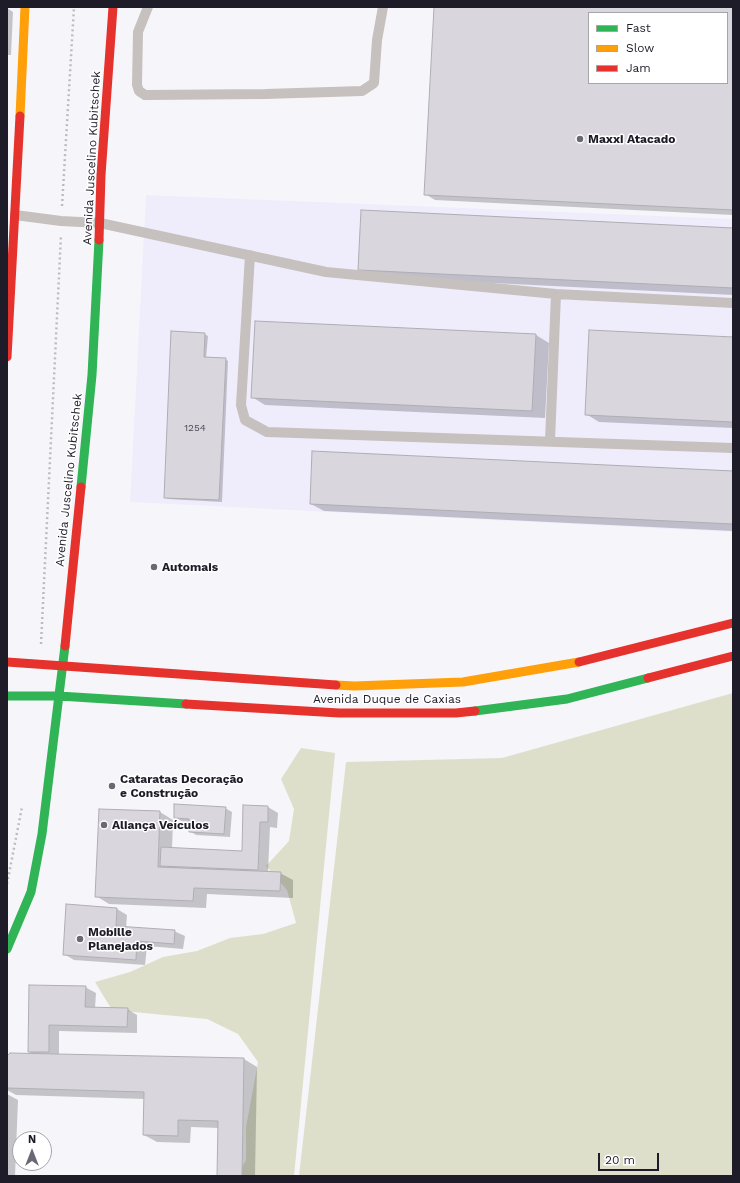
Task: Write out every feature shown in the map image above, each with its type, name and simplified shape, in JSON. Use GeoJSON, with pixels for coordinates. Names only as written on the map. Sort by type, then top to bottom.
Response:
{"type":"FeatureCollection","features":[{"type":"Feature","properties":{"kind":"main road"},"geometry":{"type":"LineString","coordinates":[[7,357],[25,7]]}},
{"type":"Feature","properties":{"kind":"main road","name":"Avenida Juscelino Kubitschek"},"geometry":{"type":"LineString","coordinates":[[7,949],[31,892],[42,834],[59,696],[92,375],[101,175],[113,7]]}},
{"type":"Feature","properties":{"kind":"main road","name":"Avenida Duque de Caxias"},"geometry":{"type":"LineString","coordinates":[[7,662],[354,686],[463,682],[580,662],[733,623]]}},
{"type":"Feature","properties":{"kind":"main road","name":"Avenida Duque de Caxias"},"geometry":{"type":"LineString","coordinates":[[7,696],[59,696],[339,713],[456,713],[567,699],[733,656]]}},
{"type":"Feature","properties":{"kind":"lane"},"geometry":{"type":"LineString","coordinates":[[148,7],[138,32],[138,85],[139,91],[145,95],[265,94],[362,91],[374,83],[377,40],[383,7]]}},
{"type":"Feature","properties":{"kind":"lane"},"geometry":{"type":"LineString","coordinates":[[15,215],[61,221],[100,222],[326,272],[556,294],[733,303]]}},
{"type":"Feature","properties":{"kind":"lane"},"geometry":{"type":"LineString","coordinates":[[250,255],[241,405],[245,420],[267,432],[733,448]]}},
{"type":"Feature","properties":{"kind":"lane"},"geometry":{"type":"LineString","coordinates":[[550,441],[556,294]]}},
{"type":"Feature","properties":{"kind":"path"},"geometry":{"type":"LineString","coordinates":[[40,664],[61,221],[74,7]]}},
{"type":"Feature","properties":{"kind":"path"},"geometry":{"type":"LineString","coordinates":[[7,884],[22,806]]}},
{"type":"Feature","properties":{"kind":"shaded area"},"geometry":{"type":"Polygon","coordinates":[[[146,195],[733,219],[733,532],[130,502],[146,195]]]}},
{"type":"Feature","properties":{"kind":"green space"},"geometry":{"type":"Polygon","coordinates":[[[733,693],[733,1176],[299,1176],[346,762],[502,758],[733,693]]]}},
{"type":"Feature","properties":{"kind":"green space"},"geometry":{"type":"Polygon","coordinates":[[[301,748],[335,753],[294,1176],[237,1176],[246,1160],[246,1127],[258,1062],[238,1034],[207,1019],[112,1010],[95,982],[130,972],[163,957],[197,951],[230,938],[263,934],[296,923],[287,890],[266,866],[289,841],[294,809],[281,779],[301,748]]]}},
{"type":"Feature","properties":{"kind":"building","name":"Maxxi Atacado"},"geometry":{"type":"Polygon","coordinates":[[[434,7],[733,7],[733,210],[424,195],[434,7]]]}},
{"type":"Feature","properties":{"kind":"building"},"geometry":{"type":"Polygon","coordinates":[[[361,210],[733,228],[733,288],[358,270],[361,210]]]}},
{"type":"Feature","properties":{"kind":"building"},"geometry":{"type":"Polygon","coordinates":[[[255,321],[536,334],[532,411],[251,398],[255,321]]]}},
{"type":"Feature","properties":{"kind":"building"},"geometry":{"type":"Polygon","coordinates":[[[589,330],[733,337],[733,422],[585,415],[589,330]]]}},
{"type":"Feature","properties":{"kind":"building"},"geometry":{"type":"Polygon","coordinates":[[[171,331],[205,333],[204,357],[226,358],[219,500],[164,498],[171,331]]]}},
{"type":"Feature","properties":{"kind":"building"},"geometry":{"type":"Polygon","coordinates":[[[312,451],[733,471],[733,524],[310,504],[312,451]]]}},
{"type":"Feature","properties":{"kind":"building"},"geometry":{"type":"Polygon","coordinates":[[[174,804],[226,807],[224,834],[189,832],[189,819],[174,818],[174,804]]]}},
{"type":"Feature","properties":{"kind":"building"},"geometry":{"type":"Polygon","coordinates":[[[243,805],[268,806],[268,822],[260,822],[258,870],[160,866],[161,847],[242,851],[243,805]]]}},
{"type":"Feature","properties":{"kind":"building"},"geometry":{"type":"Polygon","coordinates":[[[99,809],[160,811],[158,867],[281,872],[280,891],[194,888],[193,901],[95,897],[99,809]]]}},
{"type":"Feature","properties":{"kind":"building"},"geometry":{"type":"Polygon","coordinates":[[[66,904],[117,908],[116,926],[175,930],[174,944],[137,941],[136,960],[63,955],[66,904]]]}},
{"type":"Feature","properties":{"kind":"building"},"geometry":{"type":"Polygon","coordinates":[[[29,985],[86,986],[85,1007],[128,1008],[127,1027],[49,1025],[49,1052],[28,1052],[29,985]]]}},
{"type":"Feature","properties":{"kind":"building"},"geometry":{"type":"Polygon","coordinates":[[[10,1053],[244,1058],[242,1176],[217,1176],[218,1121],[178,1120],[178,1136],[143,1135],[144,1092],[7,1088],[7,1056],[10,1053]]]}},
{"type":"Feature","properties":{"kind":"traffic: fast"},"geometry":{"type":"LineString","coordinates":[[81,487],[92,375],[99,240]]}},
{"type":"Feature","properties":{"kind":"traffic: fast"},"geometry":{"type":"LineString","coordinates":[[7,949],[31,892],[42,834],[65,646]]}},
{"type":"Feature","properties":{"kind":"traffic: fast"},"geometry":{"type":"LineString","coordinates":[[475,711],[567,699],[648,678]]}},
{"type":"Feature","properties":{"kind":"traffic: fast"},"geometry":{"type":"LineString","coordinates":[[7,696],[59,696],[186,704]]}},
{"type":"Feature","properties":{"kind":"traffic: slow"},"geometry":{"type":"LineString","coordinates":[[20,116],[25,7]]}},
{"type":"Feature","properties":{"kind":"traffic: slow"},"geometry":{"type":"LineString","coordinates":[[336,685],[354,686],[463,682],[579,662]]}},
{"type":"Feature","properties":{"kind":"traffic: jam"},"geometry":{"type":"LineString","coordinates":[[99,240],[101,175],[113,7]]}},
{"type":"Feature","properties":{"kind":"traffic: jam"},"geometry":{"type":"LineString","coordinates":[[7,357],[20,116]]}},
{"type":"Feature","properties":{"kind":"traffic: jam"},"geometry":{"type":"LineString","coordinates":[[65,646],[81,487]]}},
{"type":"Feature","properties":{"kind":"traffic: jam"},"geometry":{"type":"LineString","coordinates":[[579,662],[733,623]]}},
{"type":"Feature","properties":{"kind":"traffic: jam"},"geometry":{"type":"LineString","coordinates":[[648,678],[733,656]]}},
{"type":"Feature","properties":{"kind":"traffic: jam"},"geometry":{"type":"LineString","coordinates":[[7,662],[336,685]]}},
{"type":"Feature","properties":{"kind":"traffic: jam"},"geometry":{"type":"LineString","coordinates":[[186,704],[339,713],[456,713],[475,711]]}},
{"type":"Feature","properties":{"kind":"place","name":"Maxxi Atacado"},"geometry":{"type":"Point","coordinates":[580,139]}},
{"type":"Feature","properties":{"kind":"place","name":"Automais"},"geometry":{"type":"Point","coordinates":[154,567]}},
{"type":"Feature","properties":{"kind":"place","name":"Cataratas Decoração e Construção"},"geometry":{"type":"Point","coordinates":[112,786]}},
{"type":"Feature","properties":{"kind":"place","name":"Aliança Veículos"},"geometry":{"type":"Point","coordinates":[104,825]}},
{"type":"Feature","properties":{"kind":"place","name":"Mobille Planejados"},"geometry":{"type":"Point","coordinates":[80,939]}}]}
